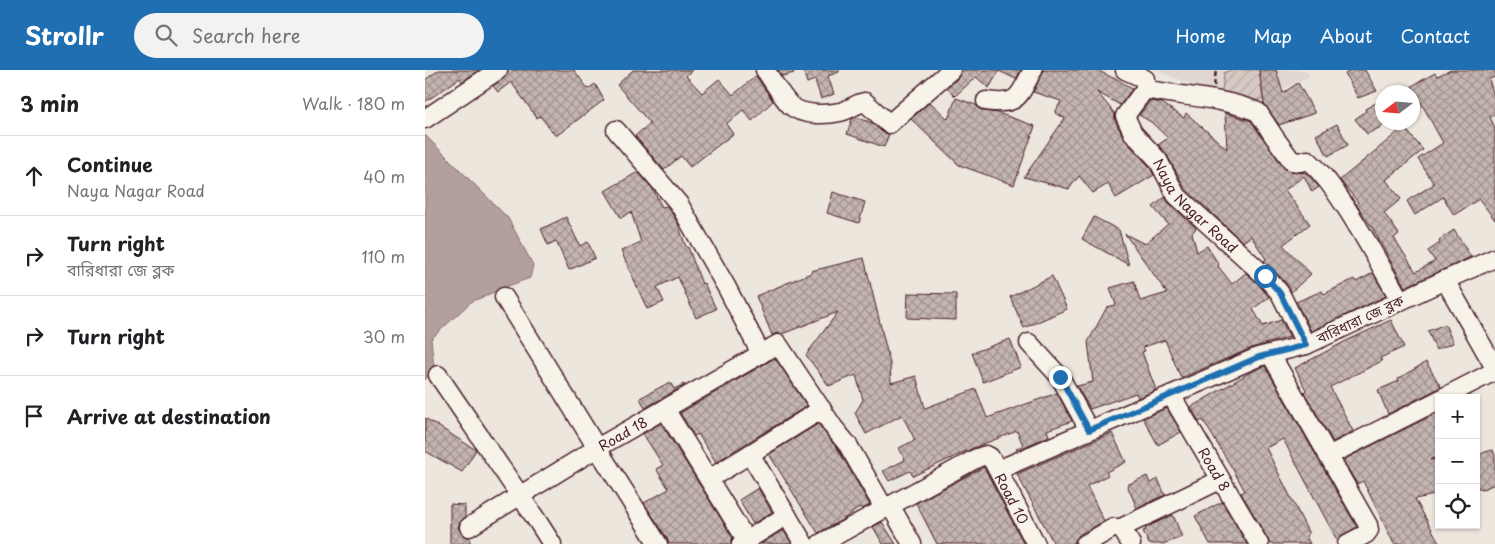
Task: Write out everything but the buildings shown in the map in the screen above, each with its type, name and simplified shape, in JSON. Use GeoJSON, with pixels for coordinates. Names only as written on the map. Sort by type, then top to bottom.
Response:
{"type":"FeatureCollection","features":[{"type":"Feature","properties":{"kind":"street"},"geometry":{"type":"LineString","coordinates":[[425,119],[498,70]]}},
{"type":"Feature","properties":{"kind":"street"},"geometry":{"type":"LineString","coordinates":[[765,70],[791,106],[805,112],[818,114],[841,111],[865,102],[889,124],[951,70]]}},
{"type":"Feature","properties":{"kind":"street"},"geometry":{"type":"LineString","coordinates":[[986,100],[1002,103],[1013,100],[1021,92],[1033,70]]}},
{"type":"Feature","properties":{"kind":"street"},"geometry":{"type":"LineString","coordinates":[[1125,70],[1145,79],[1145,89],[1173,95],[1216,100],[1258,112],[1292,161],[1308,160],[1332,184],[1359,227],[1400,300]]}},
{"type":"Feature","properties":{"kind":"street","name":"Naya Nagar Road"},"geometry":{"type":"LineString","coordinates":[[1145,89],[1125,116],[1133,133],[1158,160],[1177,194],[1265,276],[1280,293],[1306,345]]}},
{"type":"Feature","properties":{"kind":"street"},"geometry":{"type":"LineString","coordinates":[[616,130],[679,204],[727,288],[761,354]]}},
{"type":"Feature","properties":{"kind":"street","name":"বারিধারা জে ব্লক"},"geometry":{"type":"LineString","coordinates":[[998,470],[1259,357],[1306,345],[1400,300],[1495,258]]}},
{"type":"Feature","properties":{"kind":"street"},"geometry":{"type":"LineString","coordinates":[[1445,280],[1495,370],[1450,394]]}},
{"type":"Feature","properties":{"kind":"street"},"geometry":{"type":"LineString","coordinates":[[505,297],[658,544]]}},
{"type":"Feature","properties":{"kind":"street"},"geometry":{"type":"LineString","coordinates":[[1029,343],[1060,377],[1089,430]]}},
{"type":"Feature","properties":{"kind":"street","name":"Road 18"},"geometry":{"type":"LineString","coordinates":[[469,527],[597,448],[778,344],[822,409]]}},
{"type":"Feature","properties":{"kind":"street"},"geometry":{"type":"LineString","coordinates":[[1271,354],[1368,525],[1369,530],[1366,534],[1347,544]]}},
{"type":"Feature","properties":{"kind":"street"},"geometry":{"type":"LineString","coordinates":[[438,375],[552,544]]}},
{"type":"Feature","properties":{"kind":"street","name":"Road 8"},"geometry":{"type":"LineString","coordinates":[[1171,395],[1259,544]]}},
{"type":"Feature","properties":{"kind":"street"},"geometry":{"type":"LineString","coordinates":[[1328,456],[1435,402]]}},
{"type":"Feature","properties":{"kind":"street"},"geometry":{"type":"LineString","coordinates":[[665,409],[709,479],[744,542],[787,515]]}},
{"type":"Feature","properties":{"kind":"street"},"geometry":{"type":"LineString","coordinates":[[709,479],[822,409],[848,445],[912,544]]}},
{"type":"Feature","properties":{"kind":"street"},"geometry":{"type":"LineString","coordinates":[[750,454],[804,544]]}},
{"type":"Feature","properties":{"kind":"street","name":"Road 10"},"geometry":{"type":"LineString","coordinates":[[887,507],[977,458],[986,455],[993,460],[1037,544]]}},
{"type":"Feature","properties":{"kind":"street"},"geometry":{"type":"LineString","coordinates":[[1085,544],[1113,528],[1121,528],[1220,480]]}},
{"type":"Feature","properties":{"kind":"street"},"geometry":{"type":"LineString","coordinates":[[819,544],[887,507]]}},
{"type":"Feature","properties":{"kind":"street"},"geometry":{"type":"LineString","coordinates":[[1121,528],[1131,544]]}},
{"type":"Feature","properties":{"kind":"shaded area"},"geometry":{"type":"Polygon","coordinates":[[[1156,70],[1306,70],[1310,76],[1263,99],[1248,103],[1200,88],[1156,70]]]}},
{"type":"Feature","properties":{"kind":"shaded area"},"geometry":{"type":"Polygon","coordinates":[[[1230,70],[1259,70],[1263,99],[1242,100],[1222,91],[1224,73],[1230,70]]]}},
{"type":"Feature","properties":{"kind":"shaded area"},"geometry":{"type":"Polygon","coordinates":[[[425,135],[508,218],[533,265],[530,278],[471,302],[431,339],[434,368],[425,380],[425,135]]]}},
{"type":"Feature","properties":{"kind":"route"},"geometry":{"type":"LineString","coordinates":[[1060,377],[1089,430],[1259,357],[1306,345],[1280,293],[1265,276]]}}]}
